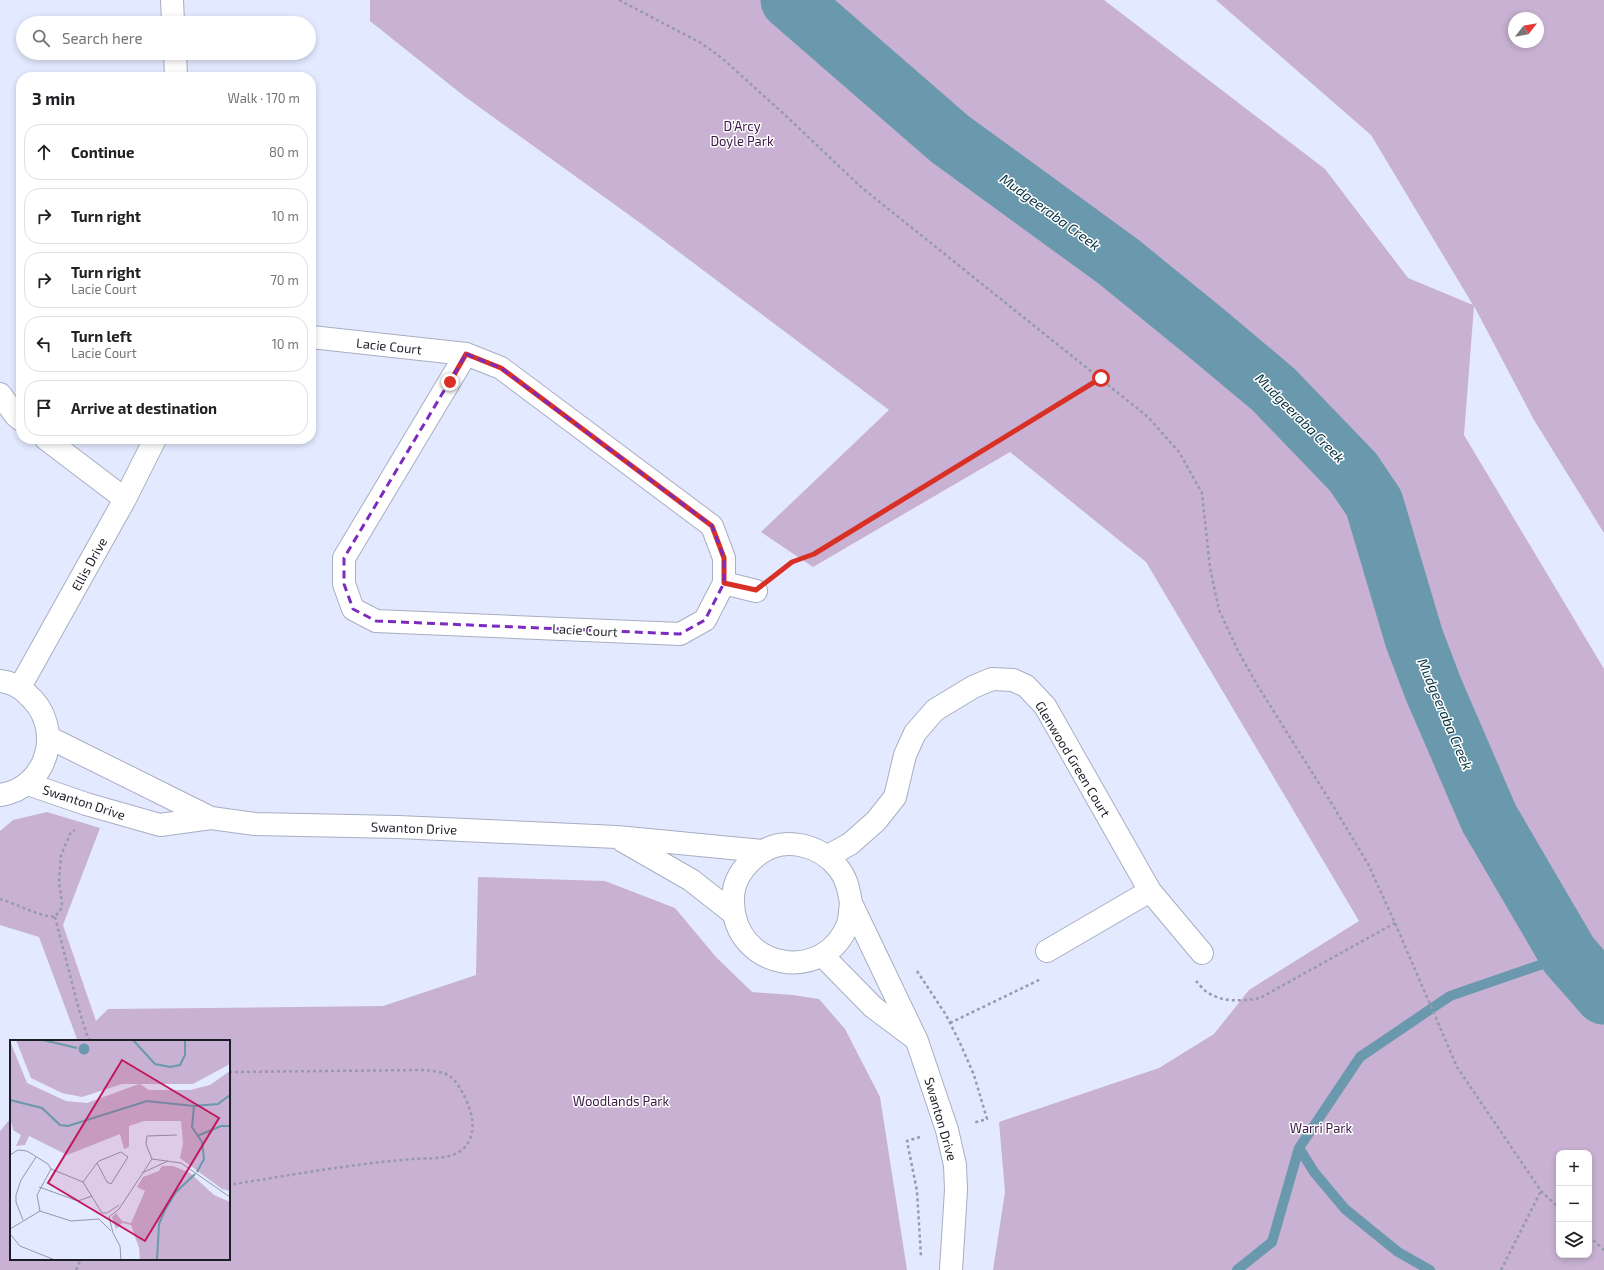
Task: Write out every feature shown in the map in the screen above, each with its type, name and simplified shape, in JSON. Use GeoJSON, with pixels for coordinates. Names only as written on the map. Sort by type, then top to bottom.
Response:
{"type":"FeatureCollection","features":[{"type":"Feature","properties":{"kind":"street"},"geometry":{"type":"LineString","coordinates":[[172,0],[173,16]]}},
{"type":"Feature","properties":{"kind":"street"},"geometry":{"type":"LineString","coordinates":[[175,60],[176,72]]}},
{"type":"Feature","properties":{"kind":"street","name":"Lacie Court"},"geometry":{"type":"LineString","coordinates":[[316,338],[466,354],[501,368],[712,526],[724,558],[724,583],[705,620],[680,634],[376,621],[353,609],[344,584],[344,558],[466,354]]}},
{"type":"Feature","properties":{"kind":"street"},"geometry":{"type":"LineString","coordinates":[[0,394],[16,416]]}},
{"type":"Feature","properties":{"kind":"street"},"geometry":{"type":"LineString","coordinates":[[53,444],[125,499]]}},
{"type":"Feature","properties":{"kind":"street","name":"Ellis Drive"},"geometry":{"type":"LineString","coordinates":[[10,684],[125,499],[152,444]]}},
{"type":"Feature","properties":{"kind":"street"},"geometry":{"type":"LineString","coordinates":[[724,583],[756,590]]}},
{"type":"Feature","properties":{"kind":"street","name":"Glenwood Green Court"},"geometry":{"type":"LineString","coordinates":[[828,856],[850,844],[876,821],[895,797],[905,755],[915,733],[935,710],[973,687],[992,678],[1013,680],[1026,686],[1045,706],[1150,891],[1202,953]]}},
{"type":"Feature","properties":{"kind":"street","name":"Swanton Drive"},"geometry":{"type":"LineString","coordinates":[[0,795],[9,794],[28,784],[44,763],[50,738],[45,718],[35,700],[10,684]]}},
{"type":"Feature","properties":{"kind":"street","name":"Swanton Drive"},"geometry":{"type":"LineString","coordinates":[[50,738],[211,818]]}},
{"type":"Feature","properties":{"kind":"street","name":"Swanton Drive"},"geometry":{"type":"LineString","coordinates":[[28,784],[86,804],[160,825],[211,818],[255,824],[398,827],[617,837],[762,851]]}},
{"type":"Feature","properties":{"kind":"street","name":"Swanton Drive"},"geometry":{"type":"LineString","coordinates":[[617,837],[691,880],[733,913]]}},
{"type":"Feature","properties":{"kind":"street","name":"Swanton Drive"},"geometry":{"type":"LineString","coordinates":[[851,903],[848,923],[838,941],[822,955],[804,962],[785,963],[767,957],[750,946],[739,931],[733,913],[733,894],[738,877],[748,862],[762,851],[778,845],[795,844],[812,848],[828,856],[840,869],[848,885],[851,903],[918,1041],[947,1130],[955,1165],[956,1190],[951,1270]]}},
{"type":"Feature","properties":{"kind":"street"},"geometry":{"type":"LineString","coordinates":[[1047,951],[1150,891]]}},
{"type":"Feature","properties":{"kind":"street"},"geometry":{"type":"LineString","coordinates":[[822,955],[873,1007],[918,1041]]}},
{"type":"Feature","properties":{"kind":"path"},"geometry":{"type":"LineString","coordinates":[[619,0],[702,43],[723,58],[861,187],[1148,416],[1179,452],[1202,493],[1210,568],[1219,610],[1234,644],[1259,688],[1368,864],[1457,1067],[1541,1191],[1556,1205]]}},
{"type":"Feature","properties":{"kind":"path"},"geometry":{"type":"LineString","coordinates":[[756,590],[792,562],[814,554],[1101,378]]}},
{"type":"Feature","properties":{"kind":"path"},"geometry":{"type":"LineString","coordinates":[[55,917],[61,909],[62,903],[59,882],[61,855],[66,842],[71,832],[107,810]]}},
{"type":"Feature","properties":{"kind":"path"},"geometry":{"type":"LineString","coordinates":[[0,899],[48,917],[55,917]]}},
{"type":"Feature","properties":{"kind":"path"},"geometry":{"type":"LineString","coordinates":[[55,917],[79,1010],[87,1035],[90,1040]]}},
{"type":"Feature","properties":{"kind":"path"},"geometry":{"type":"LineString","coordinates":[[1192,975],[1207,993],[1227,1000],[1244,1001],[1260,998],[1395,923]]}},
{"type":"Feature","properties":{"kind":"path"},"geometry":{"type":"LineString","coordinates":[[1196,981],[1202,953]]}},
{"type":"Feature","properties":{"kind":"path"},"geometry":{"type":"LineString","coordinates":[[950,1023],[1048,975]]}},
{"type":"Feature","properties":{"kind":"path"},"geometry":{"type":"LineString","coordinates":[[230,1072],[424,1070],[443,1072],[456,1080],[468,1101],[473,1120],[471,1136],[462,1149],[448,1156],[382,1162],[230,1186]]}},
{"type":"Feature","properties":{"kind":"path"},"geometry":{"type":"LineString","coordinates":[[1501,1270],[1541,1191]]}},
{"type":"Feature","properties":{"kind":"path"},"geometry":{"type":"LineString","coordinates":[[1592,1239],[1604,1250]]}},
{"type":"Feature","properties":{"kind":"path"},"geometry":{"type":"LineString","coordinates":[[76,1270],[81,1260]]}},
{"type":"Feature","properties":{"kind":"highlighted area"},"geometry":{"type":"Polygon","coordinates":[[[466,354],[501,368],[712,526],[724,558],[724,583],[705,620],[680,634],[376,621],[353,609],[344,584],[344,558],[466,354]]]}},
{"type":"Feature","properties":{"kind":"green space"},"geometry":{"type":"Polygon","coordinates":[[[370,0],[1104,0],[1325,169],[1408,278],[1473,305],[1371,135],[1216,0],[1604,0],[1604,533],[1534,420],[1474,306],[1464,435],[1604,669],[1604,1270],[993,1270],[1005,1192],[999,1122],[1159,1068],[1214,1034],[1249,990],[1359,921],[1146,562],[1010,452],[813,567],[761,532],[889,410],[643,225],[464,96],[370,21],[370,0]]]}},
{"type":"Feature","properties":{"kind":"green space","name":"Woodlands Park"},"geometry":{"type":"Polygon","coordinates":[[[47,812],[100,828],[63,925],[96,1021],[108,1009],[383,1006],[476,975],[478,877],[605,881],[675,908],[716,957],[752,992],[793,995],[819,999],[845,1029],[880,1097],[907,1270],[0,1270],[0,1131],[10,1119],[10,1260],[230,1260],[230,1040],[76,1040],[77,1039],[39,937],[0,925],[0,831],[13,820],[47,812]]]}},
{"type":"Feature","properties":{"kind":"waterway","name":"Mudgeeraba Creek"},"geometry":{"type":"LineString","coordinates":[[790,0],[950,139],[1119,262],[1273,389],[1353,472],[1374,503],[1414,638],[1433,688],[1489,818],[1569,955],[1604,995]]}},
{"type":"Feature","properties":{"kind":"waterway"},"geometry":{"type":"LineString","coordinates":[[1237,1270],[1272,1242],[1299,1148],[1360,1057],[1450,996],[1569,955]]}},
{"type":"Feature","properties":{"kind":"waterway"},"geometry":{"type":"LineString","coordinates":[[1299,1148],[1314,1172],[1345,1209],[1398,1252],[1430,1270]]}},
{"type":"Feature","properties":{"kind":"route"},"geometry":{"type":"LineString","coordinates":[[450,382],[466,354],[501,368],[712,526],[724,558],[724,583],[756,590],[792,562],[814,554],[1101,378]]}},
{"type":"Feature","properties":{"kind":"park label","name":"D'Arcy Doyle Park"},"geometry":{"type":"Point","coordinates":[742,134]}},
{"type":"Feature","properties":{"kind":"park label","name":"Warri Park"},"geometry":{"type":"Point","coordinates":[1321,1128]}}]}
